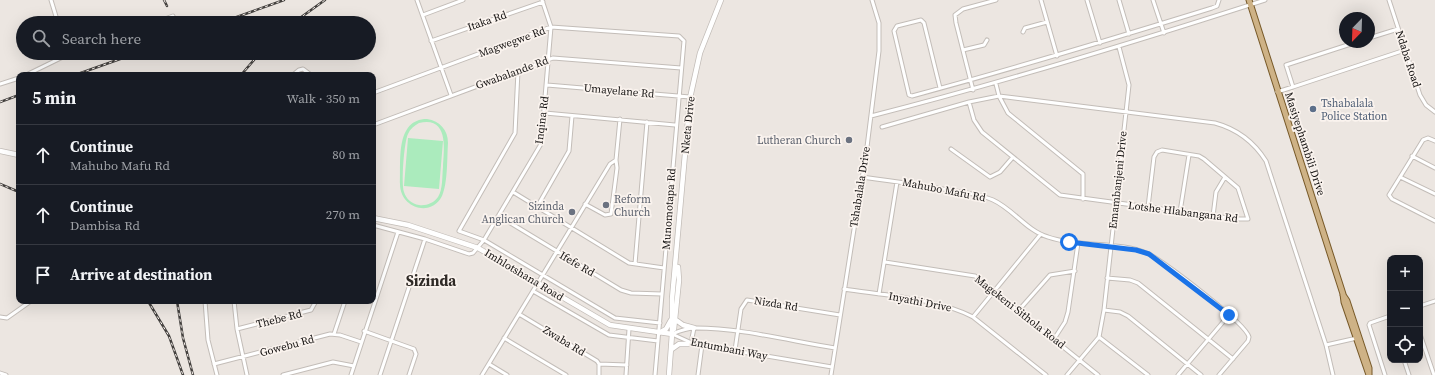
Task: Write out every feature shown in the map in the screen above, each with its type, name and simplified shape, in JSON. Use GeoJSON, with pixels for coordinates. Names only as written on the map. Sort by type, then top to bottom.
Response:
{"type":"FeatureCollection","features":[{"type":"Feature","properties":{"kind":"main road","name":"Masiyephambili Drive"},"geometry":{"type":"LineString","coordinates":[[1250,2],[1277,92],[1343,294],[1347,301],[1357,338],[1369,375],[1369,368],[1357,338]]}},
{"type":"Feature","properties":{"kind":"street"},"geometry":{"type":"LineString","coordinates":[[51,0],[56,16]]}},
{"type":"Feature","properties":{"kind":"street"},"geometry":{"type":"LineString","coordinates":[[417,0],[451,95]]}},
{"type":"Feature","properties":{"kind":"street"},"geometry":{"type":"LineString","coordinates":[[423,15],[463,0]]}},
{"type":"Feature","properties":{"kind":"street","name":"Nketa Drive"},"geometry":{"type":"LineString","coordinates":[[669,375],[690,98],[700,53],[722,0]]}},
{"type":"Feature","properties":{"kind":"street","name":"Tshabalala Drive"},"geometry":{"type":"LineString","coordinates":[[831,375],[871,116],[880,30],[872,0]]}},
{"type":"Feature","properties":{"kind":"street"},"geometry":{"type":"LineString","coordinates":[[973,90],[955,15],[963,9],[996,0]]}},
{"type":"Feature","properties":{"kind":"street"},"geometry":{"type":"LineString","coordinates":[[1041,0],[1057,56]]}},
{"type":"Feature","properties":{"kind":"street"},"geometry":{"type":"LineString","coordinates":[[1087,0],[1100,43]]}},
{"type":"Feature","properties":{"kind":"street"},"geometry":{"type":"LineString","coordinates":[[1119,0],[1129,34]]}},
{"type":"Feature","properties":{"kind":"street"},"geometry":{"type":"LineString","coordinates":[[1153,0],[1164,33]]}},
{"type":"Feature","properties":{"kind":"street"},"geometry":{"type":"LineString","coordinates":[[940,88],[924,23],[921,20],[897,26],[894,31],[909,95],[912,96],[1057,56],[1161,24],[1217,6],[1219,0]]}},
{"type":"Feature","properties":{"kind":"street"},"geometry":{"type":"LineString","coordinates":[[871,116],[996,84],[1164,33],[1250,2],[1265,0]]}},
{"type":"Feature","properties":{"kind":"street","name":"Ndaba Road"},"geometry":{"type":"LineString","coordinates":[[1389,0],[1420,95],[1426,105],[1435,112]]}},
{"type":"Feature","properties":{"kind":"street","name":"Inqina Rd"},"geometry":{"type":"LineString","coordinates":[[478,248],[541,144],[545,113],[551,27],[542,1]]}},
{"type":"Feature","properties":{"kind":"street","name":"Itaka Rd"},"geometry":{"type":"LineString","coordinates":[[431,41],[542,1]]}},
{"type":"Feature","properties":{"kind":"street"},"geometry":{"type":"LineString","coordinates":[[1024,32],[1025,28],[1047,22]]}},
{"type":"Feature","properties":{"kind":"street","name":"Magwegwe Rd"},"geometry":{"type":"LineString","coordinates":[[376,92],[551,27],[681,38]]}},
{"type":"Feature","properties":{"kind":"street"},"geometry":{"type":"LineString","coordinates":[[1375,36],[1398,29]]}},
{"type":"Feature","properties":{"kind":"street","name":"Munomotapa Rd"},"geometry":{"type":"LineString","coordinates":[[655,375],[684,41],[681,38]]}},
{"type":"Feature","properties":{"kind":"street"},"geometry":{"type":"LineString","coordinates":[[963,50],[984,45],[987,40]]}},
{"type":"Feature","properties":{"kind":"street","name":"Emambanjeni Drive"},"geometry":{"type":"LineString","coordinates":[[1067,375],[1099,336],[1104,310],[1128,80],[1119,47]]}},
{"type":"Feature","properties":{"kind":"street"},"geometry":{"type":"LineString","coordinates":[[1293,87],[1286,65],[1339,48]]}},
{"type":"Feature","properties":{"kind":"street"},"geometry":{"type":"LineString","coordinates":[[1277,92],[1405,50]]}},
{"type":"Feature","properties":{"kind":"street","name":"Gwabalande Rd"},"geometry":{"type":"LineString","coordinates":[[376,124],[557,57],[681,68]]}},
{"type":"Feature","properties":{"kind":"street"},"geometry":{"type":"LineString","coordinates":[[32,72],[55,60]]}},
{"type":"Feature","properties":{"kind":"street"},"geometry":{"type":"LineString","coordinates":[[297,72],[301,69],[307,72]]}},
{"type":"Feature","properties":{"kind":"street"},"geometry":{"type":"LineString","coordinates":[[518,71],[515,133],[458,231],[484,240],[615,318],[660,323]]}},
{"type":"Feature","properties":{"kind":"street"},"geometry":{"type":"LineString","coordinates":[[0,84],[16,79]]}},
{"type":"Feature","properties":{"kind":"street"},"geometry":{"type":"LineString","coordinates":[[996,84],[1004,108],[1010,116],[1083,174],[1083,199]]}},
{"type":"Feature","properties":{"kind":"street","name":"Umayelane Rd"},"geometry":{"type":"LineString","coordinates":[[547,85],[690,98]]}},
{"type":"Feature","properties":{"kind":"street"},"geometry":{"type":"LineString","coordinates":[[882,127],[969,102],[999,96],[1125,111],[1224,126],[1243,136],[1256,148],[1266,161],[1326,345],[1333,375]]}},
{"type":"Feature","properties":{"kind":"street","name":"Lotshe Hlabangana Rd"},"geometry":{"type":"LineString","coordinates":[[969,102],[974,120],[982,132],[1058,194],[1116,204],[1236,219],[1248,219],[1238,188],[1225,177]]}},
{"type":"Feature","properties":{"kind":"street"},"geometry":{"type":"LineString","coordinates":[[545,113],[676,125]]}},
{"type":"Feature","properties":{"kind":"street"},"geometry":{"type":"LineString","coordinates":[[537,207],[569,151],[572,116]]}},
{"type":"Feature","properties":{"kind":"street"},"geometry":{"type":"LineString","coordinates":[[585,204],[605,215],[611,214],[617,168],[616,160],[620,120]]}},
{"type":"Feature","properties":{"kind":"street"},"geometry":{"type":"LineString","coordinates":[[635,264],[647,122]]}},
{"type":"Feature","properties":{"kind":"street"},"geometry":{"type":"LineString","coordinates":[[1435,142],[1428,138],[1424,139],[1412,156],[1389,196],[1435,220]]}},
{"type":"Feature","properties":{"kind":"street"},"geometry":{"type":"LineString","coordinates":[[950,149],[990,177],[1000,172],[1013,157]]}},
{"type":"Feature","properties":{"kind":"street"},"geometry":{"type":"LineString","coordinates":[[1148,207],[1155,154],[1162,150],[1202,157],[1225,177],[1216,192],[1213,216]]}},
{"type":"Feature","properties":{"kind":"street"},"geometry":{"type":"LineString","coordinates":[[0,151],[16,155]]}},
{"type":"Feature","properties":{"kind":"street"},"geometry":{"type":"LineString","coordinates":[[1180,212],[1188,155]]}},
{"type":"Feature","properties":{"kind":"street"},"geometry":{"type":"LineString","coordinates":[[1412,156],[1435,168]]}},
{"type":"Feature","properties":{"kind":"street"},"geometry":{"type":"LineString","coordinates":[[482,375],[585,204],[610,164],[616,160]]}},
{"type":"Feature","properties":{"kind":"street","name":"Mahubo Mafu Rd"},"geometry":{"type":"LineString","coordinates":[[862,177],[964,192],[991,199],[1040,234],[1078,243],[1136,250],[1149,254],[1244,328],[1249,337],[1233,359]]}},
{"type":"Feature","properties":{"kind":"street"},"geometry":{"type":"LineString","coordinates":[[1400,177],[1435,194]]}},
{"type":"Feature","properties":{"kind":"street"},"geometry":{"type":"LineString","coordinates":[[879,294],[897,182]]}},
{"type":"Feature","properties":{"kind":"street"},"geometry":{"type":"LineString","coordinates":[[513,192],[629,262],[664,268]]}},
{"type":"Feature","properties":{"kind":"street","name":"Ifefe Rd"},"geometry":{"type":"LineString","coordinates":[[498,216],[556,252],[626,292],[662,294]]}},
{"type":"Feature","properties":{"kind":"street","name":"Imhlotshana Road"},"geometry":{"type":"LineString","coordinates":[[376,219],[408,225],[478,248],[606,324],[629,329],[672,334]]}},
{"type":"Feature","properties":{"kind":"street"},"geometry":{"type":"LineString","coordinates":[[376,226],[468,254],[473,253],[478,248]]}},
{"type":"Feature","properties":{"kind":"street"},"geometry":{"type":"LineString","coordinates":[[376,297],[398,232]]}},
{"type":"Feature","properties":{"kind":"street"},"geometry":{"type":"LineString","coordinates":[[973,317],[1040,234]]}},
{"type":"Feature","properties":{"kind":"street"},"geometry":{"type":"LineString","coordinates":[[380,375],[425,240]]}},
{"type":"Feature","properties":{"kind":"street"},"geometry":{"type":"LineString","coordinates":[[1054,339],[1065,322],[1068,312],[1078,243]]}},
{"type":"Feature","properties":{"kind":"street","name":"Magekeni Sithola Road"},"geometry":{"type":"LineString","coordinates":[[885,262],[967,273],[975,276],[1098,375]]}},
{"type":"Feature","properties":{"kind":"street"},"geometry":{"type":"LineString","coordinates":[[1019,310],[1050,275],[1075,271]]}},
{"type":"Feature","properties":{"kind":"street"},"geometry":{"type":"LineString","coordinates":[[1107,278],[1130,280],[1138,284],[1233,359],[1220,375]]}},
{"type":"Feature","properties":{"kind":"street","name":"Inyathi Drive"},"geometry":{"type":"LineString","coordinates":[[844,289],[945,306],[973,317],[1046,375]]}},
{"type":"Feature","properties":{"kind":"street"},"geometry":{"type":"LineString","coordinates":[[533,291],[606,334],[658,341]]}},
{"type":"Feature","properties":{"kind":"street","name":"Nizda Rd"},"geometry":{"type":"LineString","coordinates":[[737,332],[741,309],[747,300],[840,315]]}},
{"type":"Feature","properties":{"kind":"street"},"geometry":{"type":"LineString","coordinates":[[1423,305],[1435,302]]}},
{"type":"Feature","properties":{"kind":"street"},"geometry":{"type":"LineString","coordinates":[[0,317],[7,318],[27,304]]}},
{"type":"Feature","properties":{"kind":"street"},"geometry":{"type":"LineString","coordinates":[[205,304],[208,340],[217,375]]}},
{"type":"Feature","properties":{"kind":"street"},"geometry":{"type":"LineString","coordinates":[[234,304],[242,358],[247,375]]}},
{"type":"Feature","properties":{"kind":"street","name":"Thebe Rd"},"geometry":{"type":"LineString","coordinates":[[237,329],[311,310],[314,304]]}},
{"type":"Feature","properties":{"kind":"street"},"geometry":{"type":"LineString","coordinates":[[344,304],[334,334],[361,342]]}},
{"type":"Feature","properties":{"kind":"street"},"geometry":{"type":"LineString","coordinates":[[351,375],[374,304]]}},
{"type":"Feature","properties":{"kind":"street"},"geometry":{"type":"LineString","coordinates":[[1104,310],[1120,312],[1128,316],[1201,375]]}},
{"type":"Feature","properties":{"kind":"street","name":"Zwaba Rd"},"geometry":{"type":"LineString","coordinates":[[519,314],[597,361],[599,364]]}},
{"type":"Feature","properties":{"kind":"street"},"geometry":{"type":"LineString","coordinates":[[1178,375],[1229,315]]}},
{"type":"Feature","properties":{"kind":"street"},"geometry":{"type":"LineString","coordinates":[[1385,375],[1369,325],[1370,323],[1387,317]]}},
{"type":"Feature","properties":{"kind":"street"},"geometry":{"type":"LineString","coordinates":[[659,333],[674,319],[683,325],[694,328],[692,338],[694,344],[678,344],[672,349]]}},
{"type":"Feature","properties":{"kind":"street","name":"Entumbani Way"},"geometry":{"type":"LineString","coordinates":[[672,334],[694,328],[737,332],[835,348]]}},
{"type":"Feature","properties":{"kind":"street"},"geometry":{"type":"LineString","coordinates":[[626,375],[629,329]]}},
{"type":"Feature","properties":{"kind":"street"},"geometry":{"type":"LineString","coordinates":[[364,332],[415,351],[409,375]]}},
{"type":"Feature","properties":{"kind":"street"},"geometry":{"type":"LineString","coordinates":[[735,350],[737,332]]}},
{"type":"Feature","properties":{"kind":"street","name":"Gowebu Rd"},"geometry":{"type":"LineString","coordinates":[[214,364],[334,334]]}},
{"type":"Feature","properties":{"kind":"street","name":"Entumbani Way"},"geometry":{"type":"LineString","coordinates":[[672,334],[694,344],[832,367]]}},
{"type":"Feature","properties":{"kind":"street"},"geometry":{"type":"LineString","coordinates":[[1099,336],[1148,375]]}},
{"type":"Feature","properties":{"kind":"street"},"geometry":{"type":"LineString","coordinates":[[504,338],[566,375]]}},
{"type":"Feature","properties":{"kind":"street"},"geometry":{"type":"LineString","coordinates":[[1326,345],[1357,338]]}},
{"type":"Feature","properties":{"kind":"street"},"geometry":{"type":"LineString","coordinates":[[1423,343],[1434,375]]}},
{"type":"Feature","properties":{"kind":"street"},"geometry":{"type":"LineString","coordinates":[[698,375],[702,345]]}},
{"type":"Feature","properties":{"kind":"street"},"geometry":{"type":"LineString","coordinates":[[283,375],[333,362],[354,366]]}},
{"type":"Feature","properties":{"kind":"street"},"geometry":{"type":"LineString","coordinates":[[1405,363],[1409,375]]}},
{"type":"Feature","properties":{"kind":"street"},"geometry":{"type":"LineString","coordinates":[[489,364],[507,375]]}},
{"type":"Feature","properties":{"kind":"street"},"geometry":{"type":"LineString","coordinates":[[599,375],[599,364],[627,366]]}},
{"type":"Feature","properties":{"kind":"street"},"geometry":{"type":"LineString","coordinates":[[0,373],[6,375]]}},
{"type":"Feature","properties":{"kind":"green space"},"geometry":{"type":"Polygon","coordinates":[[[427,119],[436,122],[445,130],[448,138],[447,170],[444,191],[437,203],[431,207],[424,208],[410,204],[405,199],[401,192],[400,184],[402,143],[409,126],[417,121],[427,119]],[[429,122],[419,123],[414,126],[408,134],[404,153],[404,192],[410,201],[419,205],[430,204],[438,197],[442,182],[444,152],[443,136],[436,124],[429,122]]]}},
{"type":"Feature","properties":{"kind":"green space"},"geometry":{"type":"Polygon","coordinates":[[[408,138],[443,141],[439,189],[404,186],[408,138]]]}},
{"type":"Feature","properties":{"kind":"railway"},"geometry":{"type":"LineString","coordinates":[[164,0],[167,6]]}},
{"type":"Feature","properties":{"kind":"railway"},"geometry":{"type":"LineString","coordinates":[[239,16],[284,0]]}},
{"type":"Feature","properties":{"kind":"railway"},"geometry":{"type":"LineString","coordinates":[[303,16],[325,0]]}},
{"type":"Feature","properties":{"kind":"railway"},"geometry":{"type":"LineString","coordinates":[[83,72],[117,60]]}},
{"type":"Feature","properties":{"kind":"railway"},"geometry":{"type":"LineString","coordinates":[[244,72],[254,60]]}},
{"type":"Feature","properties":{"kind":"railway"},"geometry":{"type":"LineString","coordinates":[[0,102],[16,96]]}},
{"type":"Feature","properties":{"kind":"railway"},"geometry":{"type":"LineString","coordinates":[[0,184],[16,191]]}},
{"type":"Feature","properties":{"kind":"railway"},"geometry":{"type":"LineString","coordinates":[[150,304],[169,336],[183,375]]}},
{"type":"Feature","properties":{"kind":"railway"},"geometry":{"type":"LineString","coordinates":[[177,304],[183,338],[193,375]]}},
{"type":"Feature","properties":{"kind":"place","name":"Tshabalala Police Station"},"geometry":{"type":"Point","coordinates":[1313,109]}},
{"type":"Feature","properties":{"kind":"place","name":"Lutheran Church"},"geometry":{"type":"Point","coordinates":[849,140]}},
{"type":"Feature","properties":{"kind":"place","name":"Reform Church"},"geometry":{"type":"Point","coordinates":[606,205]}},
{"type":"Feature","properties":{"kind":"place","name":"Sizinda Anglican Church"},"geometry":{"type":"Point","coordinates":[572,212]}},
{"type":"Feature","properties":{"kind":"district","name":"Sizinda"},"geometry":{"type":"Point","coordinates":[431,280]}},
{"type":"Feature","properties":{"kind":"route"},"geometry":{"type":"LineString","coordinates":[[1069,242],[1140,250],[1149,254],[1155,257],[1229,315]]}}]}
